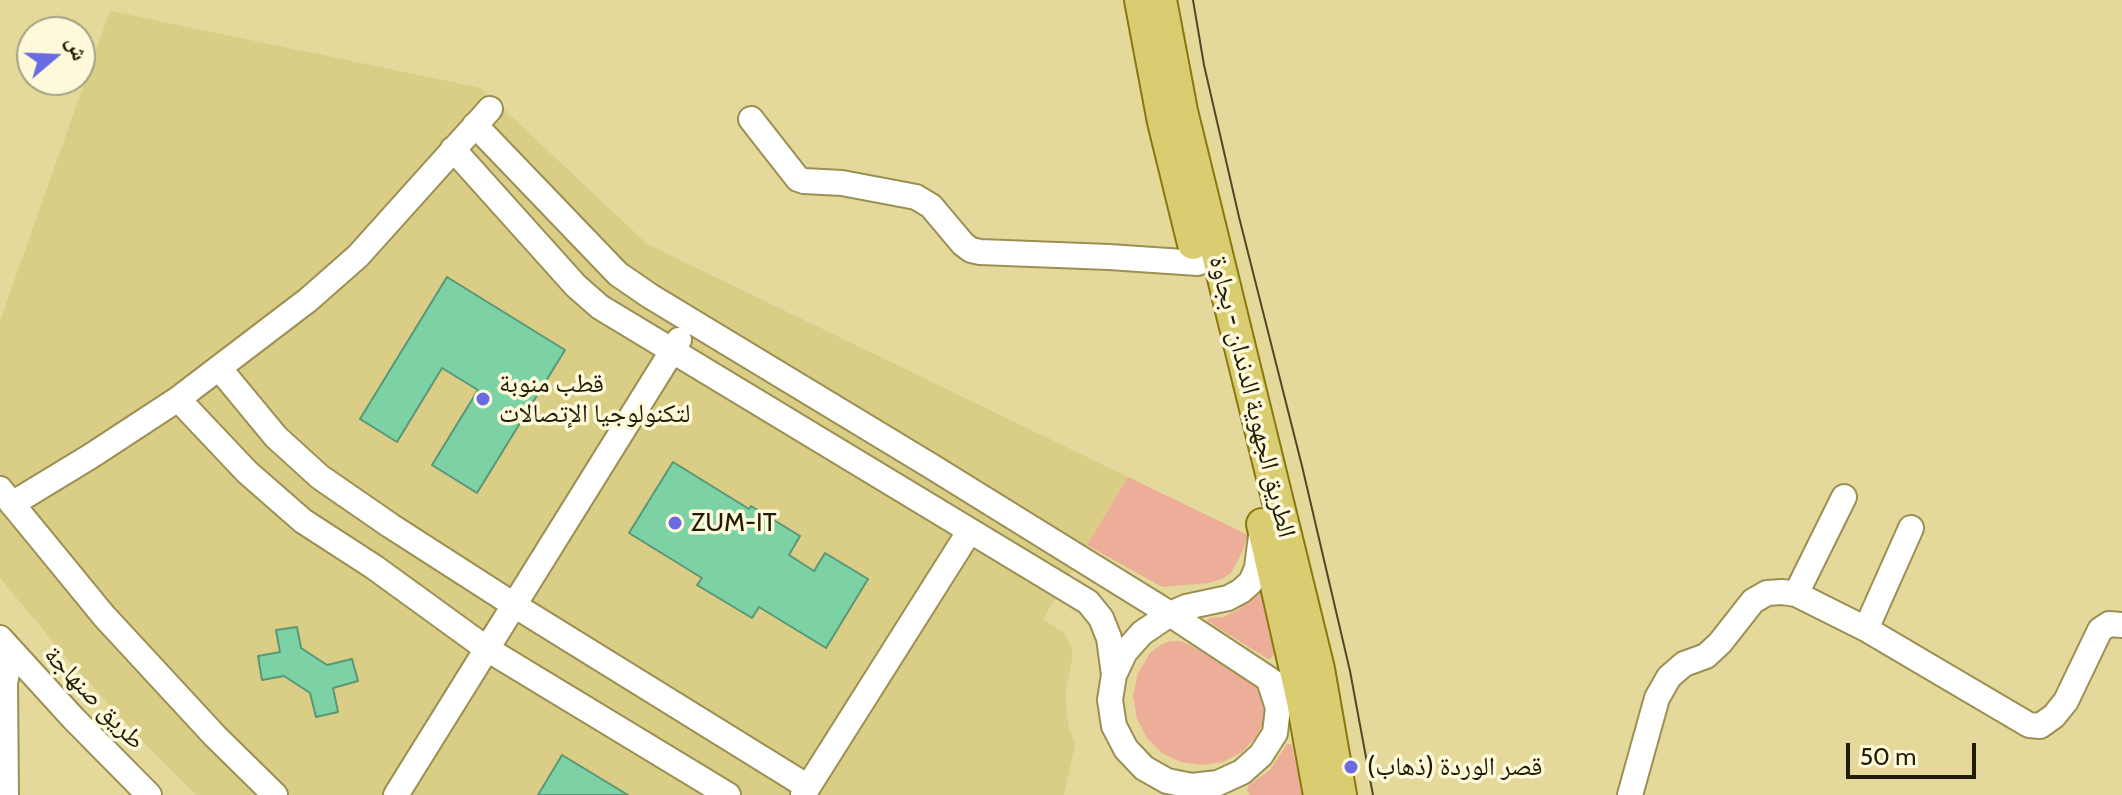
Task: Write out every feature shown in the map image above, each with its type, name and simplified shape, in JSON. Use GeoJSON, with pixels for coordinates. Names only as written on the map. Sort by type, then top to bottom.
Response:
{"type":"FeatureCollection","features":[{"type":"Feature","properties":{"kind":"main road","name":"الطريق الجهوية الدندان - بجاوة"},"geometry":{"type":"LineString","coordinates":[[1140,0],[1163,122],[1263,525],[1302,701],[1319,795]]}},
{"type":"Feature","properties":{"kind":"main road","name":"الطريق الجهوية الدندان - بجاوة"},"geometry":{"type":"LineString","coordinates":[[1161,0],[1182,111],[1319,669],[1341,795]]}},
{"type":"Feature","properties":{"kind":"street"},"geometry":{"type":"LineString","coordinates":[[275,795],[215,736],[104,616],[6,496],[91,456],[178,399],[308,300],[358,256],[483,117],[618,274],[1170,614],[1302,701],[1318,717],[1333,744]]}},
{"type":"Feature","properties":{"kind":"street"},"geometry":{"type":"LineString","coordinates":[[751,119],[798,179],[842,183],[916,197],[931,206],[971,250],[1198,263]]}},
{"type":"Feature","properties":{"kind":"street"},"geometry":{"type":"LineString","coordinates":[[453,149],[576,286],[600,307],[1088,602],[1101,618],[1109,638],[1114,675]]}},
{"type":"Feature","properties":{"kind":"street"},"geometry":{"type":"LineString","coordinates":[[396,795],[691,321]]}},
{"type":"Feature","properties":{"kind":"street"},"geometry":{"type":"LineString","coordinates":[[219,368],[276,437],[320,477],[391,526],[805,791],[969,532]]}},
{"type":"Feature","properties":{"kind":"street"},"geometry":{"type":"LineString","coordinates":[[178,399],[247,472],[303,521],[374,567],[487,649],[728,795]]}},
{"type":"Feature","properties":{"kind":"street"},"geometry":{"type":"LineString","coordinates":[[1796,594],[1844,497]]}},
{"type":"Feature","properties":{"kind":"street"},"geometry":{"type":"LineString","coordinates":[[1217,795],[1167,781],[1144,768],[1126,749],[1114,726],[1110,700],[1114,675],[1125,652],[1142,633],[1170,614],[1186,607],[1228,598],[1251,582],[1257,568],[1263,525]]}},
{"type":"Feature","properties":{"kind":"street"},"geometry":{"type":"LineString","coordinates":[[1866,629],[1911,528]]}},
{"type":"Feature","properties":{"kind":"street"},"geometry":{"type":"LineString","coordinates":[[1630,795],[1657,698],[1669,677],[1684,664],[1706,656],[1753,601],[1767,593],[1796,594],[1866,629],[2029,725],[2040,726],[2054,716],[2066,701],[2100,630],[2109,624],[2122,625]]}},
{"type":"Feature","properties":{"kind":"street"},"geometry":{"type":"LineString","coordinates":[[6,645],[6,795]]}},
{"type":"Feature","properties":{"kind":"street","name":"طريق صنهاجة"},"geometry":{"type":"LineString","coordinates":[[6,645],[149,795]]}},
{"type":"Feature","properties":{"kind":"street"},"geometry":{"type":"LineString","coordinates":[[1192,786],[1218,783],[1242,772],[1261,755],[1275,733],[1313,688],[1319,669]]}},
{"type":"Feature","properties":{"kind":"street"},"geometry":{"type":"LineString","coordinates":[[1269,680],[1278,708],[1275,733]]}},
{"type":"Feature","properties":{"kind":"shaded area","name":"قطب منوبة لتكنولوجيا الإتصالات"},"geometry":{"type":"Polygon","coordinates":[[[110,11],[481,88],[647,244],[1128,477],[1043,619],[1065,634],[1072,649],[1066,708],[1075,745],[1064,795],[196,795],[72,664],[0,578],[0,321],[80,96],[96,96],[96,50],[110,11]]]}},
{"type":"Feature","properties":{"kind":"shaded area"},"geometry":{"type":"Polygon","coordinates":[[[1128,477],[1248,535],[1231,573],[1209,583],[1162,587],[1087,545],[1128,477]]]}},
{"type":"Feature","properties":{"kind":"shaded area"},"geometry":{"type":"Polygon","coordinates":[[[1261,591],[1274,654],[1268,659],[1207,621],[1239,609],[1261,591]]]}},
{"type":"Feature","properties":{"kind":"shaded area"},"geometry":{"type":"Polygon","coordinates":[[[1171,641],[1190,645],[1260,686],[1268,701],[1266,718],[1256,737],[1242,752],[1223,762],[1202,765],[1181,762],[1162,753],[1147,738],[1137,719],[1133,696],[1138,673],[1150,653],[1171,641]]]}},
{"type":"Feature","properties":{"kind":"shaded area"},"geometry":{"type":"Polygon","coordinates":[[[1287,744],[1292,746],[1303,795],[1250,795],[1247,790],[1249,785],[1270,770],[1287,744]]]}},
{"type":"Feature","properties":{"kind":"building"},"geometry":{"type":"Polygon","coordinates":[[[447,277],[565,350],[477,493],[432,465],[478,390],[442,368],[397,442],[360,419],[447,277]]]}},
{"type":"Feature","properties":{"kind":"building"},"geometry":{"type":"Polygon","coordinates":[[[673,462],[800,536],[789,555],[814,571],[825,553],[868,579],[826,648],[759,607],[752,618],[697,585],[702,578],[629,533],[673,462]]]}},
{"type":"Feature","properties":{"kind":"building"},"geometry":{"type":"Polygon","coordinates":[[[297,627],[301,648],[327,665],[352,659],[358,681],[333,688],[338,712],[316,717],[310,693],[284,676],[262,680],[258,656],[280,652],[276,630],[297,627]]]}},
{"type":"Feature","properties":{"kind":"building"},"geometry":{"type":"Polygon","coordinates":[[[562,755],[628,795],[538,795],[562,755]]]}},
{"type":"Feature","properties":{"kind":"tram line"},"geometry":{"type":"LineString","coordinates":[[1193,0],[1204,65],[1239,217],[1350,671],[1373,795]]}},
{"type":"Feature","properties":{"kind":"place","name":"قطب منوبة لتكنولوجيا الإتصالات"},"geometry":{"type":"Point","coordinates":[483,399]}},
{"type":"Feature","properties":{"kind":"place","name":"ZUM-IT"},"geometry":{"type":"Point","coordinates":[675,523]}},
{"type":"Feature","properties":{"kind":"place","name":"قصر الوردة (ذهاب)"},"geometry":{"type":"Point","coordinates":[1351,767]}}]}
